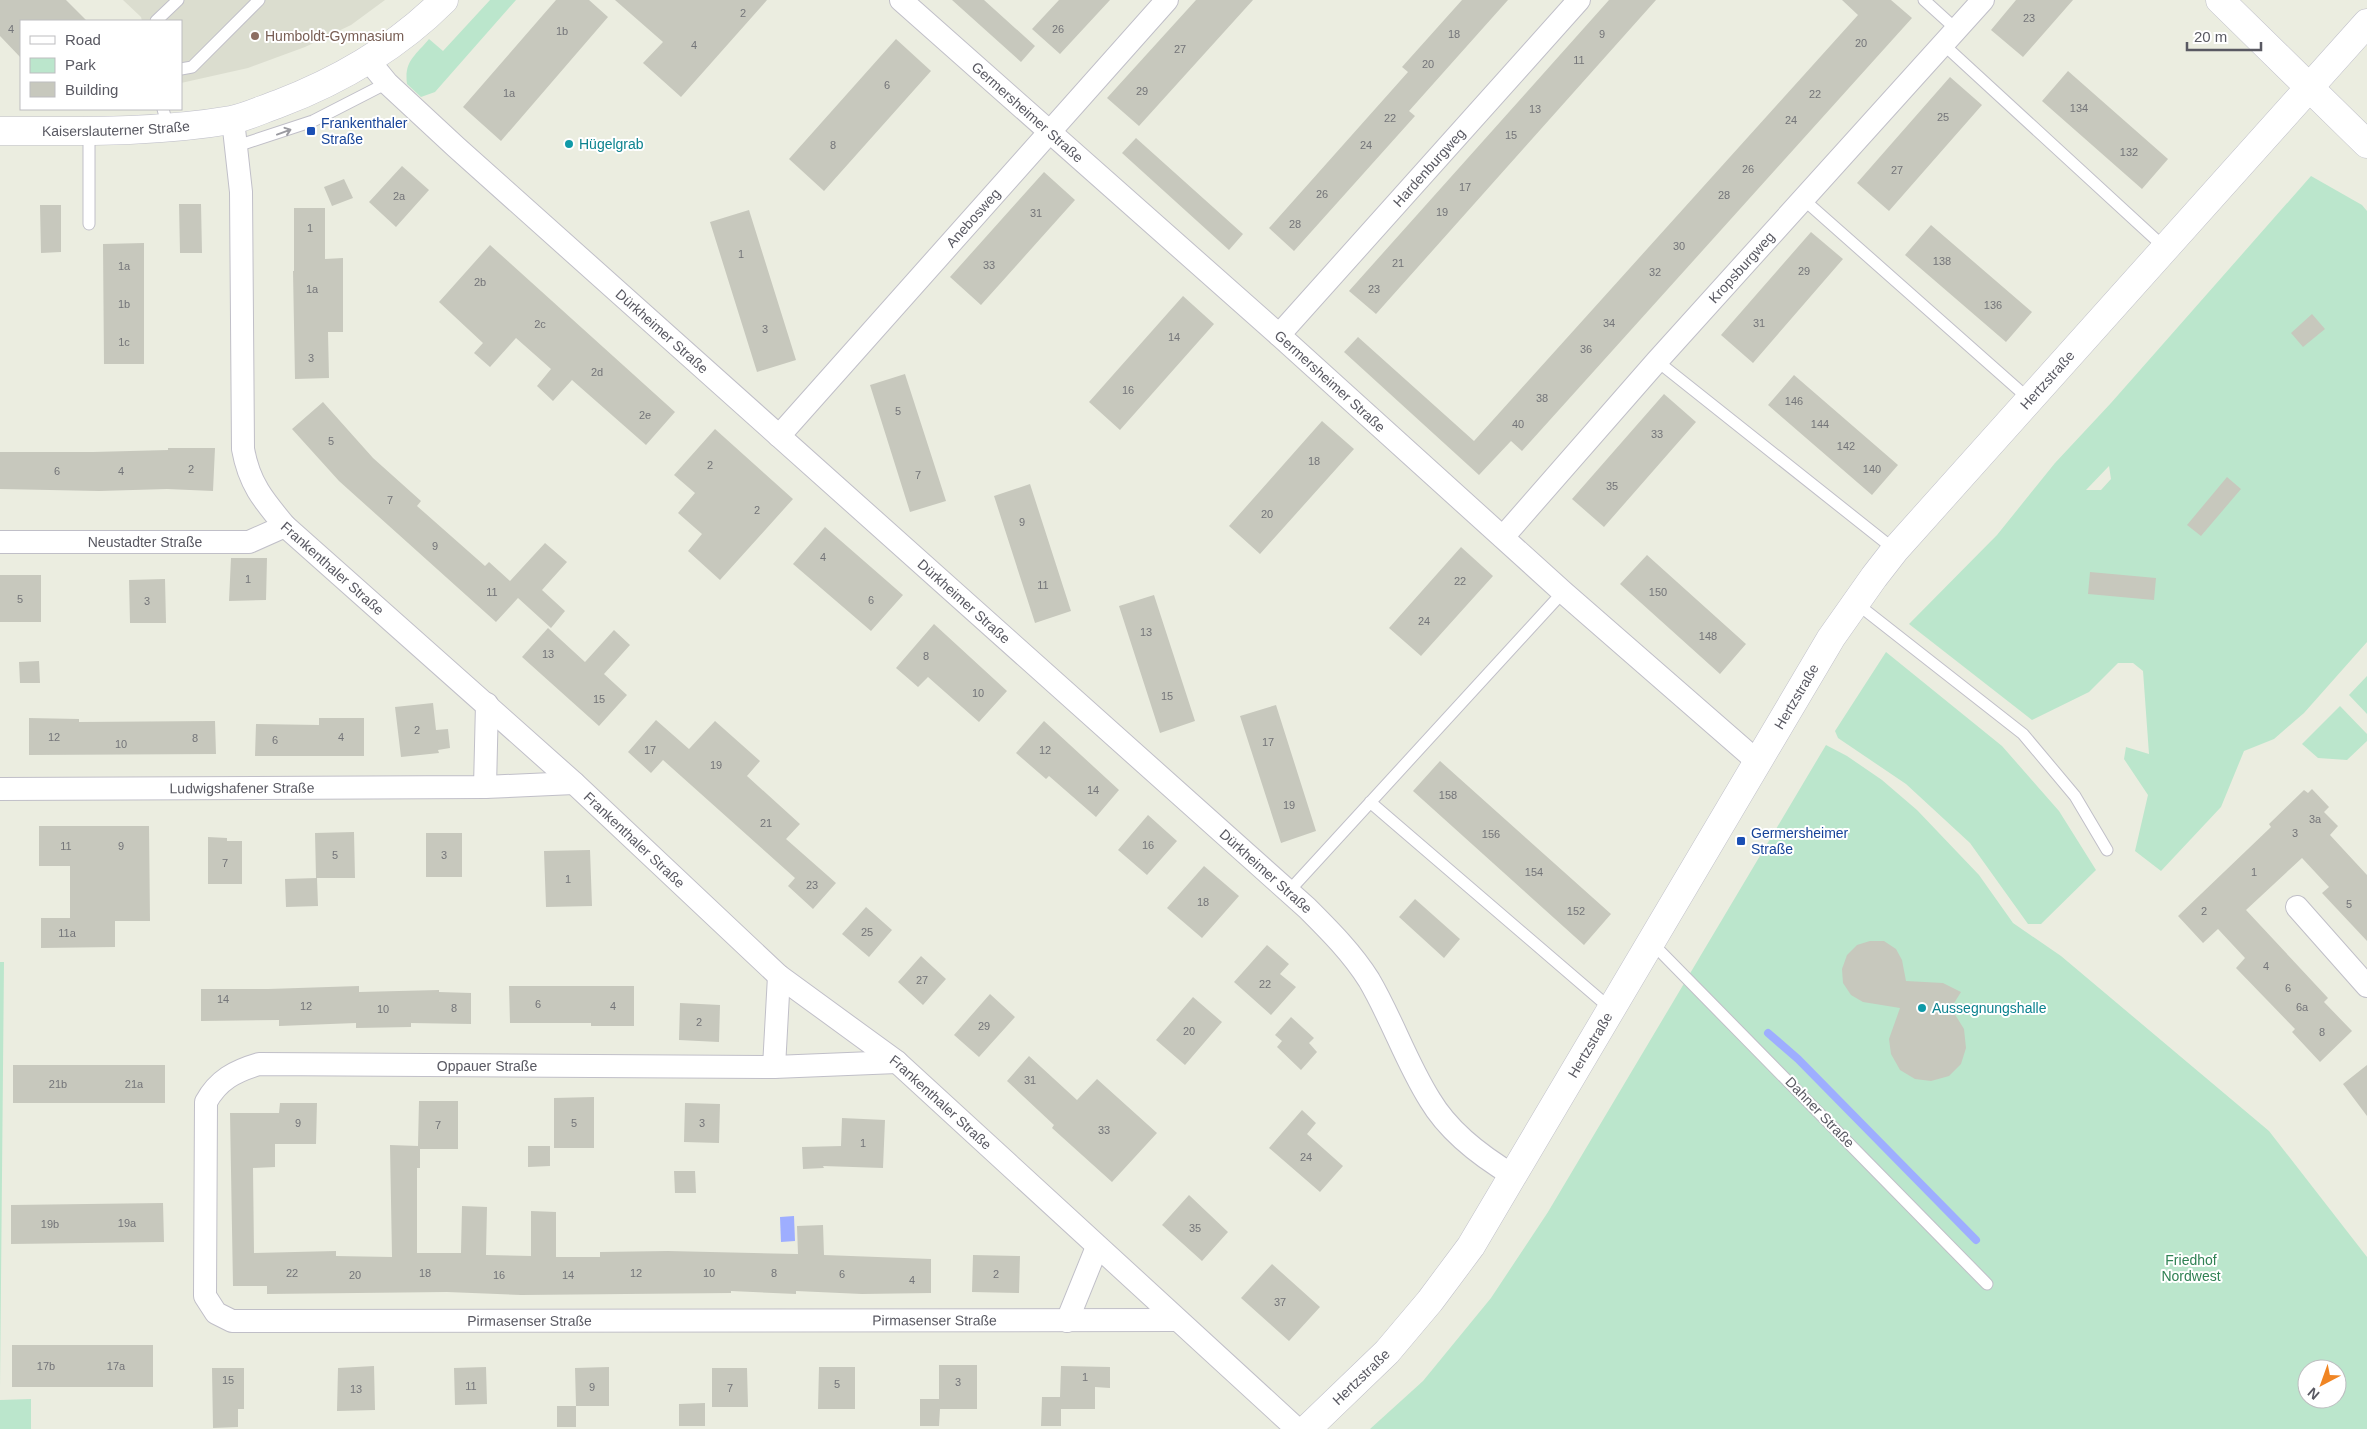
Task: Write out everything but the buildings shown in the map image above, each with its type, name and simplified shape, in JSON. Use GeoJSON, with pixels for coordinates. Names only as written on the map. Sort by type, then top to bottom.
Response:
{"type":"FeatureCollection","features":[{"type":"Feature","properties":{"kind":"main road","name":"Kaiserslauterner Straße"},"geometry":{"type":"LineString","coordinates":[[0,131],[89,131],[166,118],[233,120],[304,94],[369,61],[401,38],[444,0]]}},
{"type":"Feature","properties":{"kind":"main road"},"geometry":{"type":"LineString","coordinates":[[2220,0],[2367,144]]}},
{"type":"Feature","properties":{"kind":"main road","name":"Hertzstraße"},"geometry":{"type":"LineString","coordinates":[[1307,1429],[1387,1352],[1430,1301],[1471,1246],[1831,638],[1855,602],[1896,550],[2029,399],[2367,23]]}},
{"type":"Feature","properties":{"kind":"street","name":"Germersheimer Straße"},"geometry":{"type":"LineString","coordinates":[[902,0],[1279,335],[1563,592],[1758,762]]}},
{"type":"Feature","properties":{"kind":"street","name":"Anebosweg"},"geometry":{"type":"LineString","coordinates":[[779,436],[1167,0]]}},
{"type":"Feature","properties":{"kind":"street","name":"Hardenburgweg"},"geometry":{"type":"LineString","coordinates":[[1279,335],[1579,0]]}},
{"type":"Feature","properties":{"kind":"street","name":"Kropsburgweg"},"geometry":{"type":"LineString","coordinates":[[1503,537],[1657,361],[1983,0]]}},
{"type":"Feature","properties":{"kind":"street","name":"Dürkheimer Straße"},"geometry":{"type":"LineString","coordinates":[[369,61],[387,83],[1289,891],[1349,951],[1368,978],[1384,1006],[1430,1100],[1446,1122],[1465,1141],[1495,1165],[1514,1176]]}},
{"type":"Feature","properties":{"kind":"street","name":"Frankenthaler Straße"},"geometry":{"type":"LineString","coordinates":[[233,120],[241,192],[243,449],[247,469],[254,486],[285,526],[574,783],[779,976],[897,1062],[1297,1429]]}},
{"type":"Feature","properties":{"kind":"street","name":"Neustadter Straße"},"geometry":{"type":"LineString","coordinates":[[0,542],[249,542],[285,526]]}},
{"type":"Feature","properties":{"kind":"street"},"geometry":{"type":"LineString","coordinates":[[485,787],[487,704]]}},
{"type":"Feature","properties":{"kind":"street","name":"Ludwigshafener Straße"},"geometry":{"type":"LineString","coordinates":[[0,789],[485,787],[574,783]]}},
{"type":"Feature","properties":{"kind":"street"},"geometry":{"type":"LineString","coordinates":[[2298,907],[2367,986]]}},
{"type":"Feature","properties":{"kind":"street"},"geometry":{"type":"LineString","coordinates":[[774,1067],[779,976]]}},
{"type":"Feature","properties":{"kind":"street","name":"Oppauer Straße"},"geometry":{"type":"LineString","coordinates":[[210,1095],[225,1078],[239,1070],[258,1064],[774,1067],[897,1062]]}},
{"type":"Feature","properties":{"kind":"street","name":"Pirmasenser Straße"},"geometry":{"type":"LineString","coordinates":[[210,1095],[205,1110],[205,1296],[216,1313],[232,1322],[1177,1320]]}},
{"type":"Feature","properties":{"kind":"street"},"geometry":{"type":"LineString","coordinates":[[1067,1321],[1097,1247]]}},
{"type":"Feature","properties":{"kind":"lane"},"geometry":{"type":"LineString","coordinates":[[157,20],[178,0]]}},
{"type":"Feature","properties":{"kind":"lane"},"geometry":{"type":"LineString","coordinates":[[182,69],[192,66],[259,0]]}},
{"type":"Feature","properties":{"kind":"lane"},"geometry":{"type":"LineString","coordinates":[[1924,0],[1950,36],[2165,248]]}},
{"type":"Feature","properties":{"kind":"lane"},"geometry":{"type":"LineString","coordinates":[[237,146],[313,121],[387,83]]}},
{"type":"Feature","properties":{"kind":"lane"},"geometry":{"type":"LineString","coordinates":[[89,131],[90,224]]}},
{"type":"Feature","properties":{"kind":"lane"},"geometry":{"type":"LineString","coordinates":[[1803,199],[2029,399]]}},
{"type":"Feature","properties":{"kind":"lane"},"geometry":{"type":"LineString","coordinates":[[1657,361],[1896,550]]}},
{"type":"Feature","properties":{"kind":"lane"},"geometry":{"type":"LineString","coordinates":[[1289,891],[1563,592]]}},
{"type":"Feature","properties":{"kind":"lane"},"geometry":{"type":"LineString","coordinates":[[1855,602],[2023,734],[2075,796],[2107,850]]}},
{"type":"Feature","properties":{"kind":"lane"},"geometry":{"type":"LineString","coordinates":[[1370,802],[1611,1010]]}},
{"type":"Feature","properties":{"kind":"lane","name":"Dahner Straße"},"geometry":{"type":"LineString","coordinates":[[1651,942],[1987,1284]]}},
{"type":"Feature","properties":{"kind":"shaded area","name":"Humboldt-Gymnasium"},"geometry":{"type":"Polygon","coordinates":[[[123,0],[385,0],[351,25],[305,47],[248,68],[182,83],[182,20],[142,20],[141,17],[123,0]]]}},
{"type":"Feature","properties":{"kind":"green space"},"geometry":{"type":"Polygon","coordinates":[[[490,0],[516,0],[435,92],[421,97],[407,84],[407,70],[412,59],[429,39],[443,51],[490,0]]]}},
{"type":"Feature","properties":{"kind":"green space"},"geometry":{"type":"Polygon","coordinates":[[[2311,176],[2362,205],[2367,211],[2367,642],[2304,713],[2274,739],[2244,751],[2221,807],[2161,871],[2135,851],[2148,795],[2124,759],[2126,747],[2149,754],[2143,671],[2133,663],[2118,663],[2089,692],[2032,720],[1909,624],[1997,535],[2055,463],[2111,403],[2311,176]],[[2109,466],[2086,490],[2101,490],[2111,479],[2109,466]]]}},
{"type":"Feature","properties":{"kind":"green space"},"geometry":{"type":"Polygon","coordinates":[[[1886,652],[2002,746],[2059,811],[2096,870],[2041,924],[2028,924],[1970,843],[1906,784],[1838,738],[1835,731],[1886,652]]]}},
{"type":"Feature","properties":{"kind":"green space"},"geometry":{"type":"Polygon","coordinates":[[[2367,676],[2367,714],[2349,695],[2367,676]]]}},
{"type":"Feature","properties":{"kind":"green space"},"geometry":{"type":"Polygon","coordinates":[[[2340,706],[2367,734],[2367,741],[2347,760],[2318,758],[2302,744],[2340,706]]]}},
{"type":"Feature","properties":{"kind":"green space","name":"Friedhof Nordwest"},"geometry":{"type":"Polygon","coordinates":[[[1826,745],[1847,756],[1882,780],[1917,810],[1979,875],[2013,923],[2061,956],[2269,1131],[2367,1257],[2367,1429],[1370,1429],[1423,1381],[1491,1298],[1548,1212],[1826,745]]]}},
{"type":"Feature","properties":{"kind":"green space"},"geometry":{"type":"Polygon","coordinates":[[[0,962],[4,962],[0,1389],[0,962]]]}},
{"type":"Feature","properties":{"kind":"green space"},"geometry":{"type":"Polygon","coordinates":[[[31,1399],[31,1429],[0,1429],[0,1400],[31,1399]]]}},
{"type":"Feature","properties":{"kind":"water"},"geometry":{"type":"Polygon","coordinates":[[[794,1216],[795,1241],[781,1242],[780,1217],[794,1216]]]}},
{"type":"Feature","properties":{"kind":"waterway"},"geometry":{"type":"LineString","coordinates":[[1768,1033],[1798,1059],[1976,1240]]}},
{"type":"Feature","properties":{"kind":"place","name":"Humboldt-Gymnasium"},"geometry":{"type":"Point","coordinates":[255,36]}},
{"type":"Feature","properties":{"kind":"place","name":"Frankenthaler Straße"},"geometry":{"type":"Point","coordinates":[311,131]}},
{"type":"Feature","properties":{"kind":"place","name":"Hügelgrab"},"geometry":{"type":"Point","coordinates":[569,144]}},
{"type":"Feature","properties":{"kind":"place","name":"Germersheimer Straße"},"geometry":{"type":"Point","coordinates":[1741,841]}},
{"type":"Feature","properties":{"kind":"place","name":"Aussegnungshalle"},"geometry":{"type":"Point","coordinates":[1922,1008]}}]}
